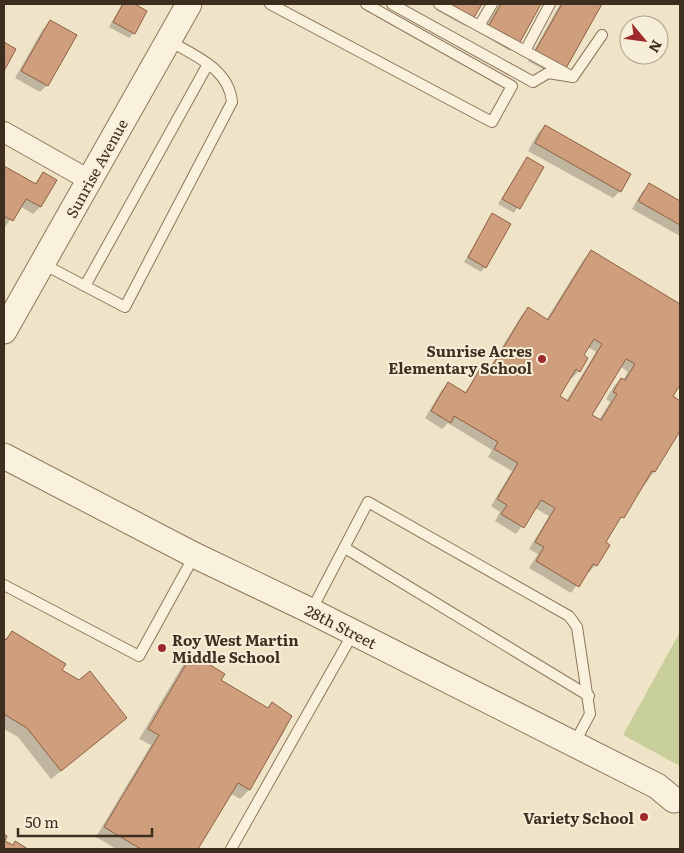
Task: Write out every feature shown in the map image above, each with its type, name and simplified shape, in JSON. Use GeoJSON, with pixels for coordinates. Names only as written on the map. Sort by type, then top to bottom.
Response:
{"type":"FeatureCollection","features":[{"type":"Feature","properties":{"kind":"street","name":"Sunrise Avenue"},"geometry":{"type":"LineString","coordinates":[[4,331],[189,4]]}},
{"type":"Feature","properties":{"kind":"street"},"geometry":{"type":"LineString","coordinates":[[4,132],[89,180]]}},
{"type":"Feature","properties":{"kind":"street","name":"28th Street"},"geometry":{"type":"LineString","coordinates":[[4,456],[346,644],[653,795],[677,802]]}},
{"type":"Feature","properties":{"kind":"street","name":"28th Street"},"geometry":{"type":"LineString","coordinates":[[4,471],[192,561],[311,611],[657,786],[677,802]]}},
{"type":"Feature","properties":{"kind":"lane"},"geometry":{"type":"LineString","coordinates":[[270,4],[492,122],[512,86],[366,4]]}},
{"type":"Feature","properties":{"kind":"lane"},"geometry":{"type":"LineString","coordinates":[[392,4],[533,82],[548,73],[573,77]]}},
{"type":"Feature","properties":{"kind":"lane"},"geometry":{"type":"LineString","coordinates":[[439,4],[573,77]]}},
{"type":"Feature","properties":{"kind":"lane"},"geometry":{"type":"LineString","coordinates":[[480,26],[492,4]]}},
{"type":"Feature","properties":{"kind":"lane"},"geometry":{"type":"LineString","coordinates":[[525,51],[550,4]]}},
{"type":"Feature","properties":{"kind":"lane"},"geometry":{"type":"LineString","coordinates":[[573,77],[602,35]]}},
{"type":"Feature","properties":{"kind":"lane"},"geometry":{"type":"LineString","coordinates":[[43,264],[125,307],[232,102],[231,88],[219,71],[168,40]]}},
{"type":"Feature","properties":{"kind":"lane"},"geometry":{"type":"LineString","coordinates":[[85,286],[208,64]]}},
{"type":"Feature","properties":{"kind":"lane"},"geometry":{"type":"LineString","coordinates":[[311,611],[368,502],[569,616],[577,627],[589,696],[590,714],[574,745]]}},
{"type":"Feature","properties":{"kind":"lane"},"geometry":{"type":"LineString","coordinates":[[345,548],[589,696]]}},
{"type":"Feature","properties":{"kind":"lane"},"geometry":{"type":"LineString","coordinates":[[4,585],[139,656],[192,561]]}},
{"type":"Feature","properties":{"kind":"lane"},"geometry":{"type":"LineString","coordinates":[[231,849],[346,644]]}},
{"type":"Feature","properties":{"kind":"green space"},"geometry":{"type":"Polygon","coordinates":[[[680,632],[680,766],[623,735],[680,632]]]}},
{"type":"Feature","properties":{"kind":"building"},"geometry":{"type":"Polygon","coordinates":[[[123,4],[135,4],[147,11],[135,34],[113,22],[123,4]]]}},
{"type":"Feature","properties":{"kind":"building"},"geometry":{"type":"Polygon","coordinates":[[[446,4],[482,4],[473,19],[446,4]]]}},
{"type":"Feature","properties":{"kind":"building"},"geometry":{"type":"Polygon","coordinates":[[[501,4],[541,4],[519,44],[488,27],[501,4]]]}},
{"type":"Feature","properties":{"kind":"building"},"geometry":{"type":"Polygon","coordinates":[[[562,4],[602,4],[565,70],[534,53],[562,4]]]}},
{"type":"Feature","properties":{"kind":"building"},"geometry":{"type":"Polygon","coordinates":[[[50,20],[77,35],[48,86],[21,71],[50,20]]]}},
{"type":"Feature","properties":{"kind":"building"},"geometry":{"type":"Polygon","coordinates":[[[4,42],[16,49],[4,71],[4,42]]]}},
{"type":"Feature","properties":{"kind":"building"},"geometry":{"type":"Polygon","coordinates":[[[545,125],[631,174],[621,192],[535,143],[545,125]]]}},
{"type":"Feature","properties":{"kind":"building"},"geometry":{"type":"Polygon","coordinates":[[[527,157],[544,167],[520,209],[502,199],[527,157]]]}},
{"type":"Feature","properties":{"kind":"building"},"geometry":{"type":"Polygon","coordinates":[[[4,166],[36,184],[43,172],[57,180],[41,207],[26,199],[13,221],[4,216],[4,166]]]}},
{"type":"Feature","properties":{"kind":"building"},"geometry":{"type":"Polygon","coordinates":[[[649,183],[680,201],[680,225],[638,201],[649,183]]]}},
{"type":"Feature","properties":{"kind":"building"},"geometry":{"type":"Polygon","coordinates":[[[492,213],[511,224],[486,268],[468,257],[492,213]]]}},
{"type":"Feature","properties":{"kind":"building"},"geometry":{"type":"Polygon","coordinates":[[[591,250],[680,304],[680,385],[673,396],[680,401],[680,431],[655,472],[652,471],[624,518],[621,517],[606,542],[610,545],[597,566],[593,564],[579,587],[536,561],[544,547],[535,542],[555,508],[541,500],[524,528],[501,514],[507,505],[497,499],[518,463],[494,449],[498,442],[454,416],[451,423],[431,411],[448,382],[466,393],[481,367],[489,371],[528,307],[548,320],[591,250]],[[594,339],[584,355],[588,358],[580,372],[576,369],[560,396],[568,401],[602,344],[594,339]],[[626,359],[592,415],[601,420],[617,394],[613,392],[621,378],[625,380],[635,364],[626,359]]]}},
{"type":"Feature","properties":{"kind":"building"},"geometry":{"type":"Polygon","coordinates":[[[12,631],[66,664],[62,670],[79,680],[90,671],[127,718],[61,771],[27,728],[4,714],[4,638],[6,640],[12,631]]]}},
{"type":"Feature","properties":{"kind":"building"},"geometry":{"type":"Polygon","coordinates":[[[192,654],[225,674],[221,680],[268,708],[272,702],[292,716],[250,790],[238,783],[198,849],[141,849],[104,827],[159,735],[148,729],[192,654]]]}},
{"type":"Feature","properties":{"kind":"building"},"geometry":{"type":"Polygon","coordinates":[[[4,834],[7,836],[5,841],[13,845],[15,841],[28,849],[4,849],[4,834]]]}},
{"type":"Feature","properties":{"kind":"place","name":"Sunrise Acres Elementary School"},"geometry":{"type":"Point","coordinates":[542,359]}},
{"type":"Feature","properties":{"kind":"place","name":"Roy West Martin Middle School"},"geometry":{"type":"Point","coordinates":[162,648]}},
{"type":"Feature","properties":{"kind":"place","name":"Variety School"},"geometry":{"type":"Point","coordinates":[644,817]}}]}
